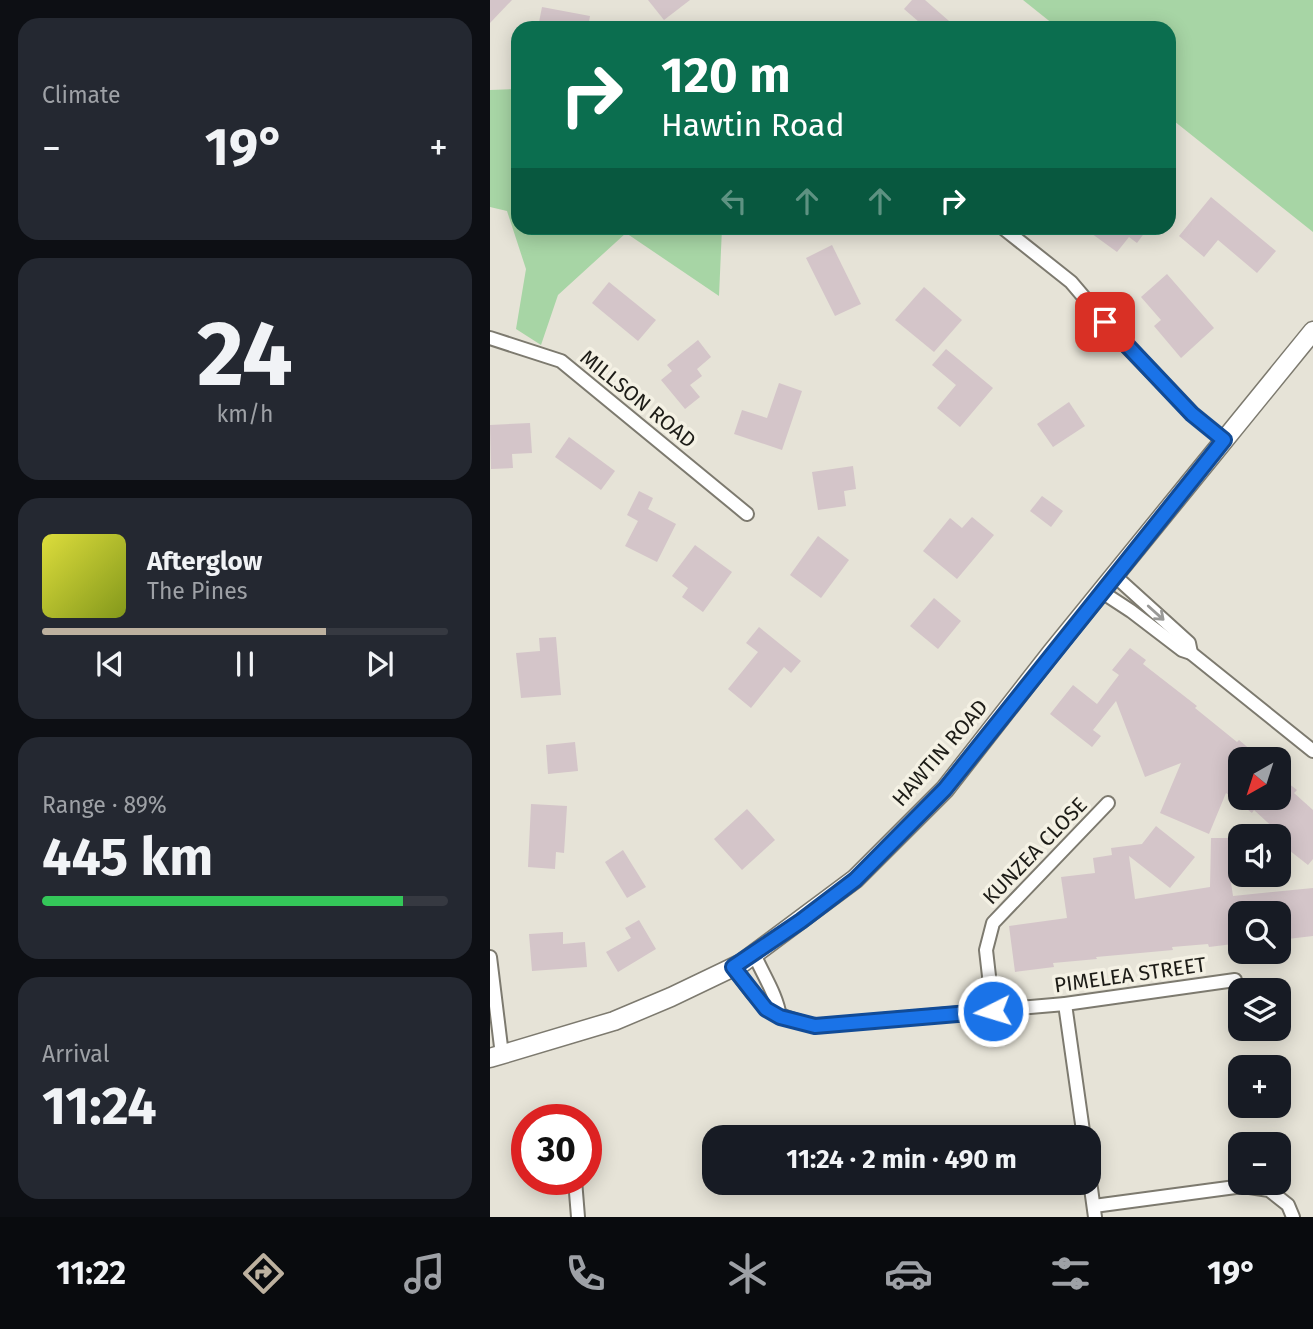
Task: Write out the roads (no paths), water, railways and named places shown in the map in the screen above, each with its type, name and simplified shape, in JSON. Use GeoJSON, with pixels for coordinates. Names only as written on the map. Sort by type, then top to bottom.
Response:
{"type":"FeatureCollection","features":[{"type":"Feature","properties":{"kind":"main road","name":"HAWTIN ROAD"},"geometry":{"type":"LineString","coordinates":[[496,1056],[614,1021],[671,998],[754,954],[855,880],[945,789],[1313,331]]}},
{"type":"Feature","properties":{"kind":"street"},"geometry":{"type":"LineString","coordinates":[[1012,235],[1071,282],[1131,351],[1192,414],[1224,440]]}},
{"type":"Feature","properties":{"kind":"street","name":"MILLSON ROAD"},"geometry":{"type":"LineString","coordinates":[[490,338],[561,361],[747,514]]}},
{"type":"Feature","properties":{"kind":"street"},"geometry":{"type":"LineString","coordinates":[[1115,576],[1189,643],[1191,653]]}},
{"type":"Feature","properties":{"kind":"street"},"geometry":{"type":"LineString","coordinates":[[1102,592],[1132,611],[1182,650],[1191,653],[1313,751]]}},
{"type":"Feature","properties":{"kind":"street","name":"KUNZEA CLOSE"},"geometry":{"type":"LineString","coordinates":[[993,1011],[986,950],[993,923],[1108,803]]}},
{"type":"Feature","properties":{"kind":"street"},"geometry":{"type":"LineString","coordinates":[[754,954],[778,1003],[780,1017]]}},
{"type":"Feature","properties":{"kind":"street"},"geometry":{"type":"LineString","coordinates":[[490,957],[496,1056]]}},
{"type":"Feature","properties":{"kind":"street","name":"PIMELEA STREET"},"geometry":{"type":"LineString","coordinates":[[733,967],[766,1009],[780,1017],[815,1026],[1065,1004],[1228,981]]}},
{"type":"Feature","properties":{"kind":"street"},"geometry":{"type":"LineString","coordinates":[[1065,1004],[1082,1125]]}},
{"type":"Feature","properties":{"kind":"street"},"geometry":{"type":"LineString","coordinates":[[1095,1212],[1243,1186],[1269,1189],[1288,1205],[1293,1217]]}},
{"type":"Feature","properties":{"kind":"street"},"geometry":{"type":"LineString","coordinates":[[576,1195],[578,1217]]}}]}
